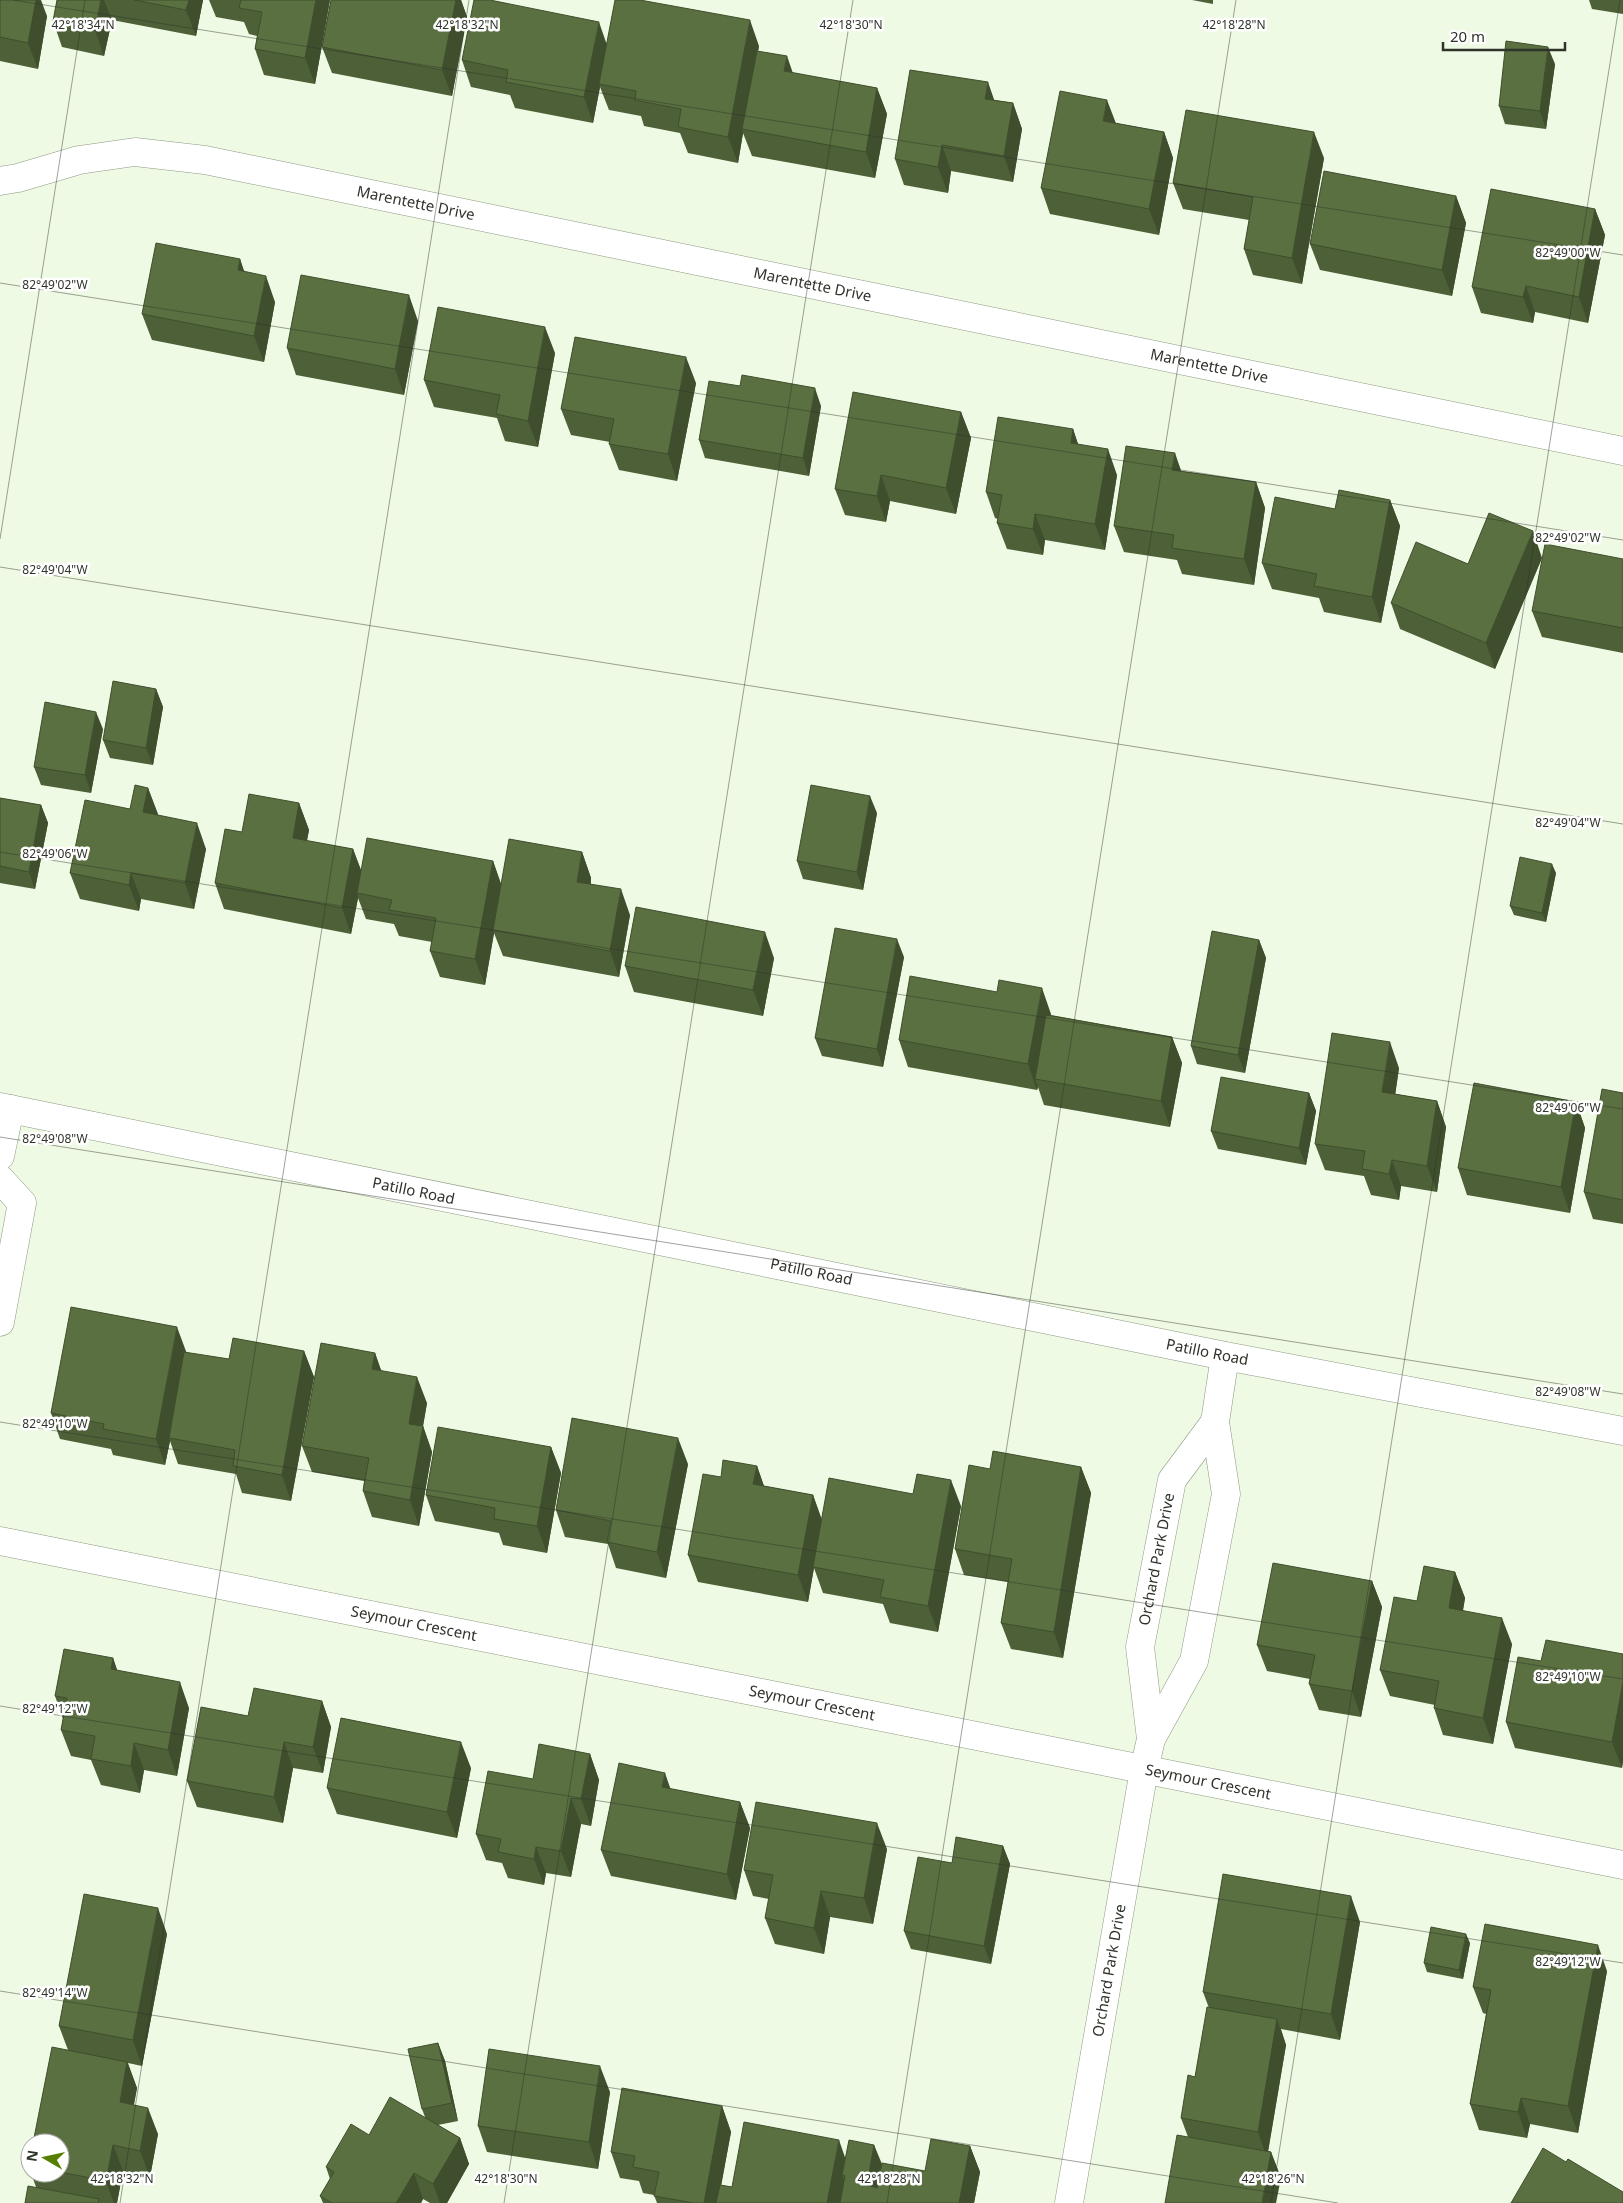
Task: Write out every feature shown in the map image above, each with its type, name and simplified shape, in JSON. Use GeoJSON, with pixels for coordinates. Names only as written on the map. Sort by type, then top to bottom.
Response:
{"type":"FeatureCollection","features":[{"type":"Feature","properties":{"kind":"street","name":"Marentette Drive"},"geometry":{"type":"LineString","coordinates":[[0,180],[18,178],[79,160],[135,152],[205,160],[1623,451]]}},
{"type":"Feature","properties":{"kind":"street"},"geometry":{"type":"LineString","coordinates":[[0,1156],[5,1108]]}},
{"type":"Feature","properties":{"kind":"street","name":"Patillo Road"},"geometry":{"type":"LineString","coordinates":[[5,1108],[1225,1356],[1623,1431]]}},
{"type":"Feature","properties":{"kind":"street"},"geometry":{"type":"LineString","coordinates":[[0,1179],[22,1204],[0,1322]]}},
{"type":"Feature","properties":{"kind":"street","name":"Orchard Park Drive"},"geometry":{"type":"LineString","coordinates":[[1069,2203],[1144,1770],[1151,1739],[1194,1661],[1226,1494],[1215,1422],[1225,1356]]}},
{"type":"Feature","properties":{"kind":"street","name":"Orchard Park Drive"},"geometry":{"type":"LineString","coordinates":[[1151,1739],[1140,1647],[1172,1480],[1215,1422]]}},
{"type":"Feature","properties":{"kind":"street","name":"Seymour Crescent"},"geometry":{"type":"LineString","coordinates":[[0,1541],[1623,1865]]}},
{"type":"Feature","properties":{"kind":"building"},"geometry":{"type":"Polygon","coordinates":[[[0,0],[36,0],[28,43],[0,37],[0,0]]]}},
{"type":"Feature","properties":{"kind":"building"},"geometry":{"type":"Polygon","coordinates":[[[57,0],[101,0],[95,30],[53,21],[57,0]]]}},
{"type":"Feature","properties":{"kind":"building"},"geometry":{"type":"Polygon","coordinates":[[[134,0],[189,0],[186,10],[134,0]]]}},
{"type":"Feature","properties":{"kind":"building"},"geometry":{"type":"Polygon","coordinates":[[[241,0],[316,0],[305,58],[255,49],[262,12],[239,8],[241,0]]]}},
{"type":"Feature","properties":{"kind":"building"},"geometry":{"type":"Polygon","coordinates":[[[331,0],[456,0],[442,70],[322,47],[331,0]]]}},
{"type":"Feature","properties":{"kind":"building"},"geometry":{"type":"Polygon","coordinates":[[[474,0],[490,0],[599,22],[584,97],[506,82],[508,70],[462,60],[474,0]]]}},
{"type":"Feature","properties":{"kind":"building"},"geometry":{"type":"Polygon","coordinates":[[[615,0],[640,0],[750,20],[728,137],[678,127],[681,109],[635,100],[636,91],[599,84],[615,0]]]}},
{"type":"Feature","properties":{"kind":"building"},"geometry":{"type":"Polygon","coordinates":[[[1506,41],[1548,47],[1540,111],[1499,106],[1506,41]]]}},
{"type":"Feature","properties":{"kind":"building"},"geometry":{"type":"Polygon","coordinates":[[[757,51],[787,56],[784,71],[877,88],[866,152],[742,129],[757,51]]]}},
{"type":"Feature","properties":{"kind":"building"},"geometry":{"type":"Polygon","coordinates":[[[910,70],[988,82],[985,99],[1013,103],[1004,156],[942,145],[938,167],[895,159],[910,70]]]}},
{"type":"Feature","properties":{"kind":"building"},"geometry":{"type":"Polygon","coordinates":[[[1060,91],[1107,100],[1103,121],[1164,132],[1149,209],[1041,188],[1060,91]]]}},
{"type":"Feature","properties":{"kind":"building"},"geometry":{"type":"Polygon","coordinates":[[[1186,110],[1314,132],[1292,258],[1244,249],[1253,197],[1173,183],[1186,110]]]}},
{"type":"Feature","properties":{"kind":"building"},"geometry":{"type":"Polygon","coordinates":[[[1324,171],[1456,196],[1442,270],[1310,244],[1324,171]]]}},
{"type":"Feature","properties":{"kind":"building"},"geometry":{"type":"Polygon","coordinates":[[[1491,189],[1595,209],[1579,297],[1526,286],[1523,297],[1472,287],[1491,189]]]}},
{"type":"Feature","properties":{"kind":"building"},"geometry":{"type":"Polygon","coordinates":[[[156,243],[240,259],[238,270],[266,276],[254,336],[142,314],[156,243]]]}},
{"type":"Feature","properties":{"kind":"building"},"geometry":{"type":"Polygon","coordinates":[[[301,275],[409,295],[395,369],[287,348],[301,275]]]}},
{"type":"Feature","properties":{"kind":"building"},"geometry":{"type":"Polygon","coordinates":[[[438,307],[545,327],[528,421],[496,414],[500,395],[424,380],[438,307]]]}},
{"type":"Feature","properties":{"kind":"building"},"geometry":{"type":"Polygon","coordinates":[[[575,337],[686,357],[668,454],[609,444],[614,419],[561,409],[575,337]]]}},
{"type":"Feature","properties":{"kind":"building"},"geometry":{"type":"Polygon","coordinates":[[[742,375],[815,388],[803,458],[699,440],[709,381],[740,386],[742,375]]]}},
{"type":"Feature","properties":{"kind":"building"},"geometry":{"type":"Polygon","coordinates":[[[853,392],[961,412],[946,488],[881,475],[877,496],[835,489],[853,392]]]}},
{"type":"Feature","properties":{"kind":"building"},"geometry":{"type":"Polygon","coordinates":[[[998,417],[1073,429],[1071,443],[1108,449],[1095,524],[1035,514],[1033,529],[997,523],[1002,495],[986,492],[998,417]]]}},
{"type":"Feature","properties":{"kind":"building"},"geometry":{"type":"Polygon","coordinates":[[[1126,446],[1175,453],[1172,470],[1256,482],[1244,559],[1172,548],[1174,535],[1114,526],[1126,446]]]}},
{"type":"Feature","properties":{"kind":"building"},"geometry":{"type":"Polygon","coordinates":[[[1339,490],[1390,500],[1372,597],[1314,586],[1317,574],[1262,563],[1275,497],[1335,509],[1339,490]]]}},
{"type":"Feature","properties":{"kind":"building"},"geometry":{"type":"Polygon","coordinates":[[[1489,513],[1533,531],[1486,643],[1391,603],[1416,542],[1468,564],[1489,513]]]}},
{"type":"Feature","properties":{"kind":"building"},"geometry":{"type":"Polygon","coordinates":[[[1545,544],[1623,559],[1623,628],[1532,611],[1545,544]]]}},
{"type":"Feature","properties":{"kind":"building"},"geometry":{"type":"Polygon","coordinates":[[[113,681],[156,689],[146,748],[103,740],[113,681]]]}},
{"type":"Feature","properties":{"kind":"building"},"geometry":{"type":"Polygon","coordinates":[[[45,702],[96,712],[85,775],[34,767],[45,702]]]}},
{"type":"Feature","properties":{"kind":"building"},"geometry":{"type":"Polygon","coordinates":[[[135,785],[148,788],[143,812],[197,823],[185,883],[131,873],[129,885],[70,873],[85,800],[130,809],[135,785]]]}},
{"type":"Feature","properties":{"kind":"building"},"geometry":{"type":"Polygon","coordinates":[[[811,785],[870,796],[857,872],[797,861],[811,785]]]}},
{"type":"Feature","properties":{"kind":"building"},"geometry":{"type":"Polygon","coordinates":[[[249,794],[299,803],[293,838],[353,849],[342,908],[215,883],[225,829],[242,832],[249,794]]]}},
{"type":"Feature","properties":{"kind":"building"},"geometry":{"type":"Polygon","coordinates":[[[0,798],[41,805],[29,872],[0,866],[0,798]]]}},
{"type":"Feature","properties":{"kind":"building"},"geometry":{"type":"Polygon","coordinates":[[[367,838],[493,861],[475,959],[430,951],[436,918],[389,910],[392,900],[357,893],[367,838]]]}},
{"type":"Feature","properties":{"kind":"building"},"geometry":{"type":"Polygon","coordinates":[[[509,839],[582,852],[577,882],[621,889],[610,951],[493,930],[509,839]]]}},
{"type":"Feature","properties":{"kind":"building"},"geometry":{"type":"Polygon","coordinates":[[[1520,857],[1552,864],[1542,913],[1510,906],[1520,857]]]}},
{"type":"Feature","properties":{"kind":"building"},"geometry":{"type":"Polygon","coordinates":[[[636,907],[765,932],[753,990],[625,966],[636,907]]]}},
{"type":"Feature","properties":{"kind":"building"},"geometry":{"type":"Polygon","coordinates":[[[835,928],[897,939],[877,1049],[815,1038],[835,928]]]}},
{"type":"Feature","properties":{"kind":"building"},"geometry":{"type":"Polygon","coordinates":[[[1212,931],[1259,940],[1238,1055],[1191,1046],[1212,931]]]}},
{"type":"Feature","properties":{"kind":"building"},"geometry":{"type":"Polygon","coordinates":[[[910,976],[997,992],[999,980],[1042,988],[1028,1064],[899,1040],[910,976]]]}},
{"type":"Feature","properties":{"kind":"building"},"geometry":{"type":"Polygon","coordinates":[[[1046,1015],[1172,1037],[1161,1101],[1035,1079],[1046,1015]]]}},
{"type":"Feature","properties":{"kind":"building"},"geometry":{"type":"Polygon","coordinates":[[[1332,1033],[1390,1042],[1382,1092],[1437,1101],[1427,1166],[1392,1160],[1389,1174],[1362,1169],[1365,1151],[1315,1144],[1332,1033]]]}},
{"type":"Feature","properties":{"kind":"building"},"geometry":{"type":"Polygon","coordinates":[[[1221,1077],[1309,1093],[1299,1148],[1211,1131],[1221,1077]]]}},
{"type":"Feature","properties":{"kind":"building"},"geometry":{"type":"Polygon","coordinates":[[[1474,1083],[1576,1102],[1561,1187],[1458,1168],[1474,1083]]]}},
{"type":"Feature","properties":{"kind":"building"},"geometry":{"type":"Polygon","coordinates":[[[1602,1089],[1623,1093],[1623,1200],[1584,1192],[1602,1089]]]}},
{"type":"Feature","properties":{"kind":"building"},"geometry":{"type":"Polygon","coordinates":[[[71,1307],[177,1327],[156,1439],[103,1429],[104,1424],[51,1413],[71,1307]]]}},
{"type":"Feature","properties":{"kind":"building"},"geometry":{"type":"Polygon","coordinates":[[[233,1338],[304,1351],[282,1475],[233,1466],[235,1450],[169,1438],[184,1352],[229,1359],[233,1338]]]}},
{"type":"Feature","properties":{"kind":"building"},"geometry":{"type":"Polygon","coordinates":[[[321,1343],[375,1353],[372,1369],[417,1377],[409,1424],[423,1426],[410,1500],[363,1491],[369,1458],[302,1446],[321,1343]]]}},
{"type":"Feature","properties":{"kind":"building"},"geometry":{"type":"Polygon","coordinates":[[[572,1418],[678,1438],[657,1552],[607,1542],[611,1521],[556,1510],[572,1418]]]}},
{"type":"Feature","properties":{"kind":"building"},"geometry":{"type":"Polygon","coordinates":[[[438,1427],[551,1447],[537,1526],[494,1519],[495,1508],[426,1495],[438,1427]]]}},
{"type":"Feature","properties":{"kind":"building"},"geometry":{"type":"Polygon","coordinates":[[[993,1451],[1081,1467],[1054,1632],[1001,1623],[1012,1559],[955,1549],[969,1465],[990,1469],[993,1451]]]}},
{"type":"Feature","properties":{"kind":"building"},"geometry":{"type":"Polygon","coordinates":[[[723,1460],[757,1466],[753,1484],[813,1495],[798,1575],[688,1555],[703,1474],[721,1477],[723,1460]]]}},
{"type":"Feature","properties":{"kind":"building"},"geometry":{"type":"Polygon","coordinates":[[[917,1474],[951,1480],[928,1606],[880,1597],[884,1580],[813,1567],[829,1478],[913,1494],[917,1474]]]}},
{"type":"Feature","properties":{"kind":"building"},"geometry":{"type":"Polygon","coordinates":[[[1273,1563],[1372,1581],[1352,1691],[1309,1684],[1315,1655],[1257,1645],[1273,1563]]]}},
{"type":"Feature","properties":{"kind":"building"},"geometry":{"type":"Polygon","coordinates":[[[1424,1566],[1455,1572],[1449,1608],[1502,1618],[1483,1718],[1434,1708],[1439,1681],[1380,1670],[1394,1597],[1417,1601],[1424,1566]]]}},
{"type":"Feature","properties":{"kind":"building"},"geometry":{"type":"Polygon","coordinates":[[[1546,1640],[1623,1654],[1623,1682],[1612,1742],[1506,1722],[1518,1657],[1541,1661],[1546,1640]]]}},
{"type":"Feature","properties":{"kind":"building"},"geometry":{"type":"Polygon","coordinates":[[[64,1649],[113,1658],[111,1669],[180,1682],[168,1750],[134,1743],[131,1766],[91,1759],[95,1736],[61,1730],[67,1698],[55,1696],[64,1649]]]}},
{"type":"Feature","properties":{"kind":"building"},"geometry":{"type":"Polygon","coordinates":[[[254,1688],[322,1701],[313,1747],[284,1742],[274,1797],[187,1781],[201,1707],[248,1716],[254,1688]]]}},
{"type":"Feature","properties":{"kind":"building"},"geometry":{"type":"Polygon","coordinates":[[[341,1718],[461,1742],[447,1812],[327,1788],[341,1718]]]}},
{"type":"Feature","properties":{"kind":"building"},"geometry":{"type":"Polygon","coordinates":[[[539,1744],[590,1754],[581,1799],[571,1798],[561,1851],[536,1847],[534,1859],[498,1852],[501,1839],[476,1834],[488,1771],[533,1779],[539,1744]]]}},
{"type":"Feature","properties":{"kind":"building"},"geometry":{"type":"Polygon","coordinates":[[[619,1763],[665,1773],[662,1787],[740,1802],[727,1874],[601,1850],[619,1763]]]}},
{"type":"Feature","properties":{"kind":"building"},"geometry":{"type":"Polygon","coordinates":[[[756,1802],[877,1823],[864,1898],[821,1891],[814,1928],[765,1918],[773,1875],[744,1870],[756,1802]]]}},
{"type":"Feature","properties":{"kind":"building"},"geometry":{"type":"Polygon","coordinates":[[[956,1837],[1003,1846],[984,1946],[904,1931],[918,1857],[952,1863],[956,1837]]]}},
{"type":"Feature","properties":{"kind":"building"},"geometry":{"type":"Polygon","coordinates":[[[1223,1874],[1351,1896],[1331,2014],[1203,1992],[1223,1874]]]}},
{"type":"Feature","properties":{"kind":"building"},"geometry":{"type":"Polygon","coordinates":[[[84,1894],[158,1908],[133,2040],[59,2026],[84,1894]]]}},
{"type":"Feature","properties":{"kind":"building"},"geometry":{"type":"Polygon","coordinates":[[[1485,1924],[1598,1945],[1568,2106],[1521,2098],[1518,2112],[1470,2104],[1491,1990],[1473,1987],[1485,1924]]]}},
{"type":"Feature","properties":{"kind":"building"},"geometry":{"type":"Polygon","coordinates":[[[1431,1927],[1466,1934],[1459,1970],[1424,1963],[1431,1927]]]}},
{"type":"Feature","properties":{"kind":"building"},"geometry":{"type":"Polygon","coordinates":[[[1207,2007],[1277,2019],[1258,2132],[1181,2118],[1188,2075],[1195,2077],[1207,2007]]]}},
{"type":"Feature","properties":{"kind":"building"},"geometry":{"type":"Polygon","coordinates":[[[438,2043],[452,2103],[422,2109],[408,2049],[438,2043]]]}},
{"type":"Feature","properties":{"kind":"building"},"geometry":{"type":"Polygon","coordinates":[[[52,2047],[127,2062],[120,2102],[148,2108],[140,2151],[113,2145],[106,2181],[70,2174],[70,2133],[35,2133],[52,2047]]]}},
{"type":"Feature","properties":{"kind":"building"},"geometry":{"type":"Polygon","coordinates":[[[489,2049],[600,2066],[589,2142],[478,2126],[489,2049]]]}},
{"type":"Feature","properties":{"kind":"building"},"geometry":{"type":"Polygon","coordinates":[[[622,2088],[722,2106],[704,2203],[654,2196],[659,2172],[633,2167],[635,2156],[611,2152],[622,2088]]]}},
{"type":"Feature","properties":{"kind":"building"},"geometry":{"type":"Polygon","coordinates":[[[390,2097],[460,2138],[433,2184],[414,2173],[396,2203],[332,2203],[320,2196],[334,2172],[326,2167],[351,2124],[369,2135],[390,2097]]]}},
{"type":"Feature","properties":{"kind":"building"},"geometry":{"type":"Polygon","coordinates":[[[744,2122],[839,2140],[827,2203],[716,2203],[720,2185],[732,2187],[744,2122]]]}},
{"type":"Feature","properties":{"kind":"building"},"geometry":{"type":"Polygon","coordinates":[[[1177,2135],[1271,2152],[1262,2203],[1165,2203],[1177,2135]]]}},
{"type":"Feature","properties":{"kind":"building"},"geometry":{"type":"Polygon","coordinates":[[[931,2139],[970,2146],[959,2203],[840,2203],[845,2176],[842,2175],[849,2140],[874,2145],[867,2185],[877,2188],[882,2163],[925,2171],[931,2139]]]}},
{"type":"Feature","properties":{"kind":"building"},"geometry":{"type":"Polygon","coordinates":[[[1543,2148],[1566,2162],[1568,2159],[1623,2192],[1623,2203],[1511,2203],[1543,2148]]]}},
{"type":"Feature","properties":{"kind":"building"},"geometry":{"type":"Polygon","coordinates":[[[28,2186],[99,2199],[98,2203],[25,2203],[28,2186]]]}}]}
